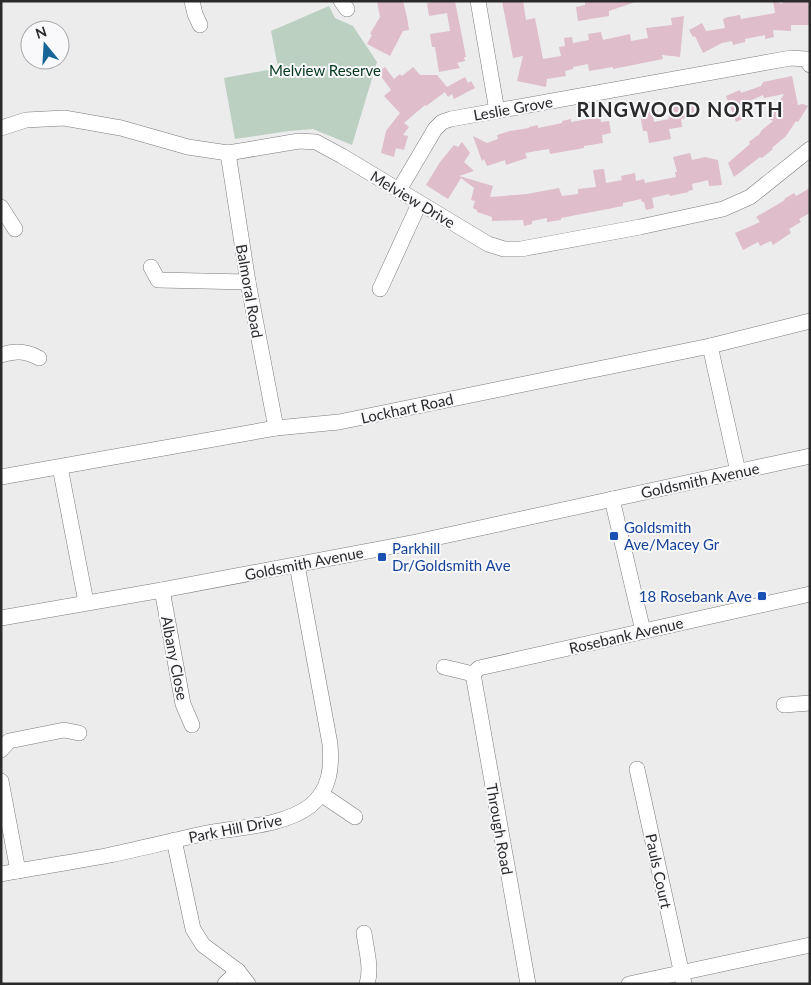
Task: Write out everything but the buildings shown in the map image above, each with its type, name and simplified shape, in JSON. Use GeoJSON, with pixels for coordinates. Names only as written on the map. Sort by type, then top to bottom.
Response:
{"type":"FeatureCollection","features":[{"type":"Feature","properties":{"kind":"street"},"geometry":{"type":"LineString","coordinates":[[192,1],[200,25]]}},
{"type":"Feature","properties":{"kind":"street"},"geometry":{"type":"LineString","coordinates":[[478,1],[497,111]]}},
{"type":"Feature","properties":{"kind":"street","name":"Leslie Grove"},"geometry":{"type":"LineString","coordinates":[[399,190],[422,148],[435,129],[442,122],[451,119],[791,58],[806,59],[810,65]]}},
{"type":"Feature","properties":{"kind":"street","name":"Melview Drive"},"geometry":{"type":"LineString","coordinates":[[1,128],[26,120],[64,118],[121,128],[188,147],[228,153],[299,141],[316,142],[488,244],[504,249],[521,249],[640,227],[723,209],[750,197],[810,149]]}},
{"type":"Feature","properties":{"kind":"street","name":"Balmoral Road"},"geometry":{"type":"LineString","coordinates":[[228,153],[248,282],[276,428]]}},
{"type":"Feature","properties":{"kind":"street"},"geometry":{"type":"LineString","coordinates":[[380,288],[419,204]]}},
{"type":"Feature","properties":{"kind":"street"},"geometry":{"type":"LineString","coordinates":[[1,207],[15,229]]}},
{"type":"Feature","properties":{"kind":"street"},"geometry":{"type":"LineString","coordinates":[[151,267],[158,280],[248,282]]}},
{"type":"Feature","properties":{"kind":"street","name":"Lockhart Road"},"geometry":{"type":"LineString","coordinates":[[2,474],[60,467],[276,428],[339,422],[710,346],[810,321]]}},
{"type":"Feature","properties":{"kind":"street"},"geometry":{"type":"LineString","coordinates":[[710,346],[738,472]]}},
{"type":"Feature","properties":{"kind":"street"},"geometry":{"type":"LineString","coordinates":[[1,355],[16,351],[30,353],[39,358]]}},
{"type":"Feature","properties":{"kind":"street","name":"Goldsmith Avenue"},"geometry":{"type":"LineString","coordinates":[[1,618],[416,542],[810,456]]}},
{"type":"Feature","properties":{"kind":"street"},"geometry":{"type":"LineString","coordinates":[[60,467],[86,602]]}},
{"type":"Feature","properties":{"kind":"street"},"geometry":{"type":"LineString","coordinates":[[612,499],[643,631]]}},
{"type":"Feature","properties":{"kind":"street","name":"Park Hill Drive"},"geometry":{"type":"LineString","coordinates":[[1,874],[109,855],[174,840],[279,820],[298,814],[311,805],[321,794],[328,781],[331,761],[330,744],[297,565]]}},
{"type":"Feature","properties":{"kind":"street","name":"Albany Close"},"geometry":{"type":"LineString","coordinates":[[162,590],[183,704],[192,725]]}},
{"type":"Feature","properties":{"kind":"street","name":"Rosebank Avenue"},"geometry":{"type":"LineString","coordinates":[[473,674],[479,668],[810,594]]}},
{"type":"Feature","properties":{"kind":"street"},"geometry":{"type":"LineString","coordinates":[[444,667],[473,674]]}},
{"type":"Feature","properties":{"kind":"street","name":"Through Road"},"geometry":{"type":"LineString","coordinates":[[473,674],[528,984]]}},
{"type":"Feature","properties":{"kind":"street"},"geometry":{"type":"LineString","coordinates":[[784,705],[810,704]]}},
{"type":"Feature","properties":{"kind":"street"},"geometry":{"type":"LineString","coordinates":[[1,750],[8,741],[64,730],[79,733]]}},
{"type":"Feature","properties":{"kind":"street","name":"Pauls Court"},"geometry":{"type":"LineString","coordinates":[[637,769],[683,978]]}},
{"type":"Feature","properties":{"kind":"street"},"geometry":{"type":"LineString","coordinates":[[1,781],[18,871]]}},
{"type":"Feature","properties":{"kind":"street"},"geometry":{"type":"LineString","coordinates":[[321,794],[355,817]]}},
{"type":"Feature","properties":{"kind":"street"},"geometry":{"type":"LineString","coordinates":[[174,840],[193,929],[203,945],[238,971],[248,984]]}},
{"type":"Feature","properties":{"kind":"street"},"geometry":{"type":"LineString","coordinates":[[364,933],[369,978],[367,984]]}},
{"type":"Feature","properties":{"kind":"street"},"geometry":{"type":"LineString","coordinates":[[629,984],[683,978],[810,945]]}},
{"type":"Feature","properties":{"kind":"street"},"geometry":{"type":"LineString","coordinates":[[225,984],[238,971]]}},
{"type":"Feature","properties":{"kind":"green space","name":"Melview Reserve"},"geometry":{"type":"Polygon","coordinates":[[[329,6],[335,18],[353,26],[377,62],[352,145],[313,129],[235,139],[224,78],[278,68],[271,31],[329,6]]]}},
{"type":"Feature","properties":{"kind":"place","name":"Goldsmith Ave/Macey Gr"},"geometry":{"type":"Point","coordinates":[614,536]}},
{"type":"Feature","properties":{"kind":"place","name":"Parkhill Dr/Goldsmith Ave"},"geometry":{"type":"Point","coordinates":[382,557]}},
{"type":"Feature","properties":{"kind":"place","name":"18 Rosebank Ave"},"geometry":{"type":"Point","coordinates":[762,596]}},
{"type":"Feature","properties":{"kind":"district","name":"RINGWOOD NORTH"},"geometry":{"type":"Point","coordinates":[680,109]}}]}
